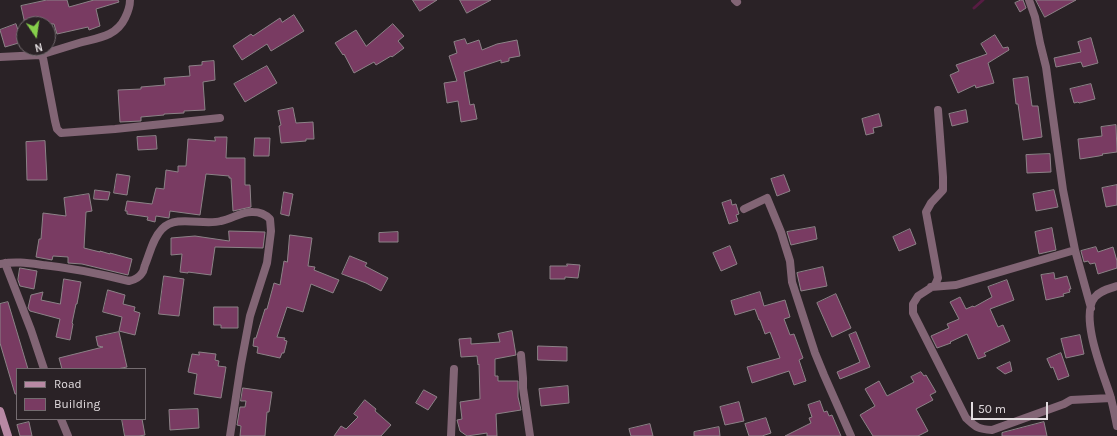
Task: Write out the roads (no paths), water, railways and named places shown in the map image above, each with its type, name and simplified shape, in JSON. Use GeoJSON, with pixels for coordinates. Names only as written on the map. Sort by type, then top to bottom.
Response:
{"type":"FeatureCollection","features":[{"type":"Feature","properties":{"kind":"main road"},"geometry":{"type":"LineString","coordinates":[[0,411],[8,436]]}},
{"type":"Feature","properties":{"kind":"street"},"geometry":{"type":"LineString","coordinates":[[56,50],[93,40],[114,32],[122,26],[127,16],[130,0]]}},
{"type":"Feature","properties":{"kind":"street"},"geometry":{"type":"LineString","coordinates":[[1029,0],[1035,17],[1046,67],[1063,190],[1075,250],[1090,308],[1092,339],[1117,426]]}},
{"type":"Feature","properties":{"kind":"street"},"geometry":{"type":"LineString","coordinates":[[0,57],[20,56]]}},
{"type":"Feature","properties":{"kind":"street"},"geometry":{"type":"LineString","coordinates":[[41,56],[44,62],[57,129],[61,133],[115,130],[220,118]]}},
{"type":"Feature","properties":{"kind":"street"},"geometry":{"type":"LineString","coordinates":[[938,110],[943,190],[931,203],[926,212],[938,278],[935,285],[918,296],[913,304],[913,313],[966,418],[976,427],[992,430],[1064,404],[1071,400],[1110,398]]}},
{"type":"Feature","properties":{"kind":"street"},"geometry":{"type":"LineString","coordinates":[[744,209],[767,198],[781,232],[790,261],[792,282],[815,353],[851,436]]}},
{"type":"Feature","properties":{"kind":"street"},"geometry":{"type":"LineString","coordinates":[[44,368],[31,330],[3,264],[19,262],[58,266],[93,272],[129,281],[138,277],[142,273],[156,236],[166,225],[186,221],[222,221],[247,212],[258,212],[270,219],[271,231],[267,263],[250,316],[230,436]]}},
{"type":"Feature","properties":{"kind":"street"},"geometry":{"type":"LineString","coordinates":[[931,287],[956,285],[1075,250]]}},
{"type":"Feature","properties":{"kind":"street"},"geometry":{"type":"LineString","coordinates":[[1090,308],[1094,298],[1102,291],[1117,286]]}},
{"type":"Feature","properties":{"kind":"street"},"geometry":{"type":"LineString","coordinates":[[521,354],[523,388],[530,436]]}},
{"type":"Feature","properties":{"kind":"street"},"geometry":{"type":"LineString","coordinates":[[451,436],[454,369]]}},
{"type":"Feature","properties":{"kind":"street"},"geometry":{"type":"LineString","coordinates":[[61,420],[68,436]]}},
{"type":"Feature","properties":{"kind":"waterway"},"geometry":{"type":"LineString","coordinates":[[974,8],[983,0]]}}]}
